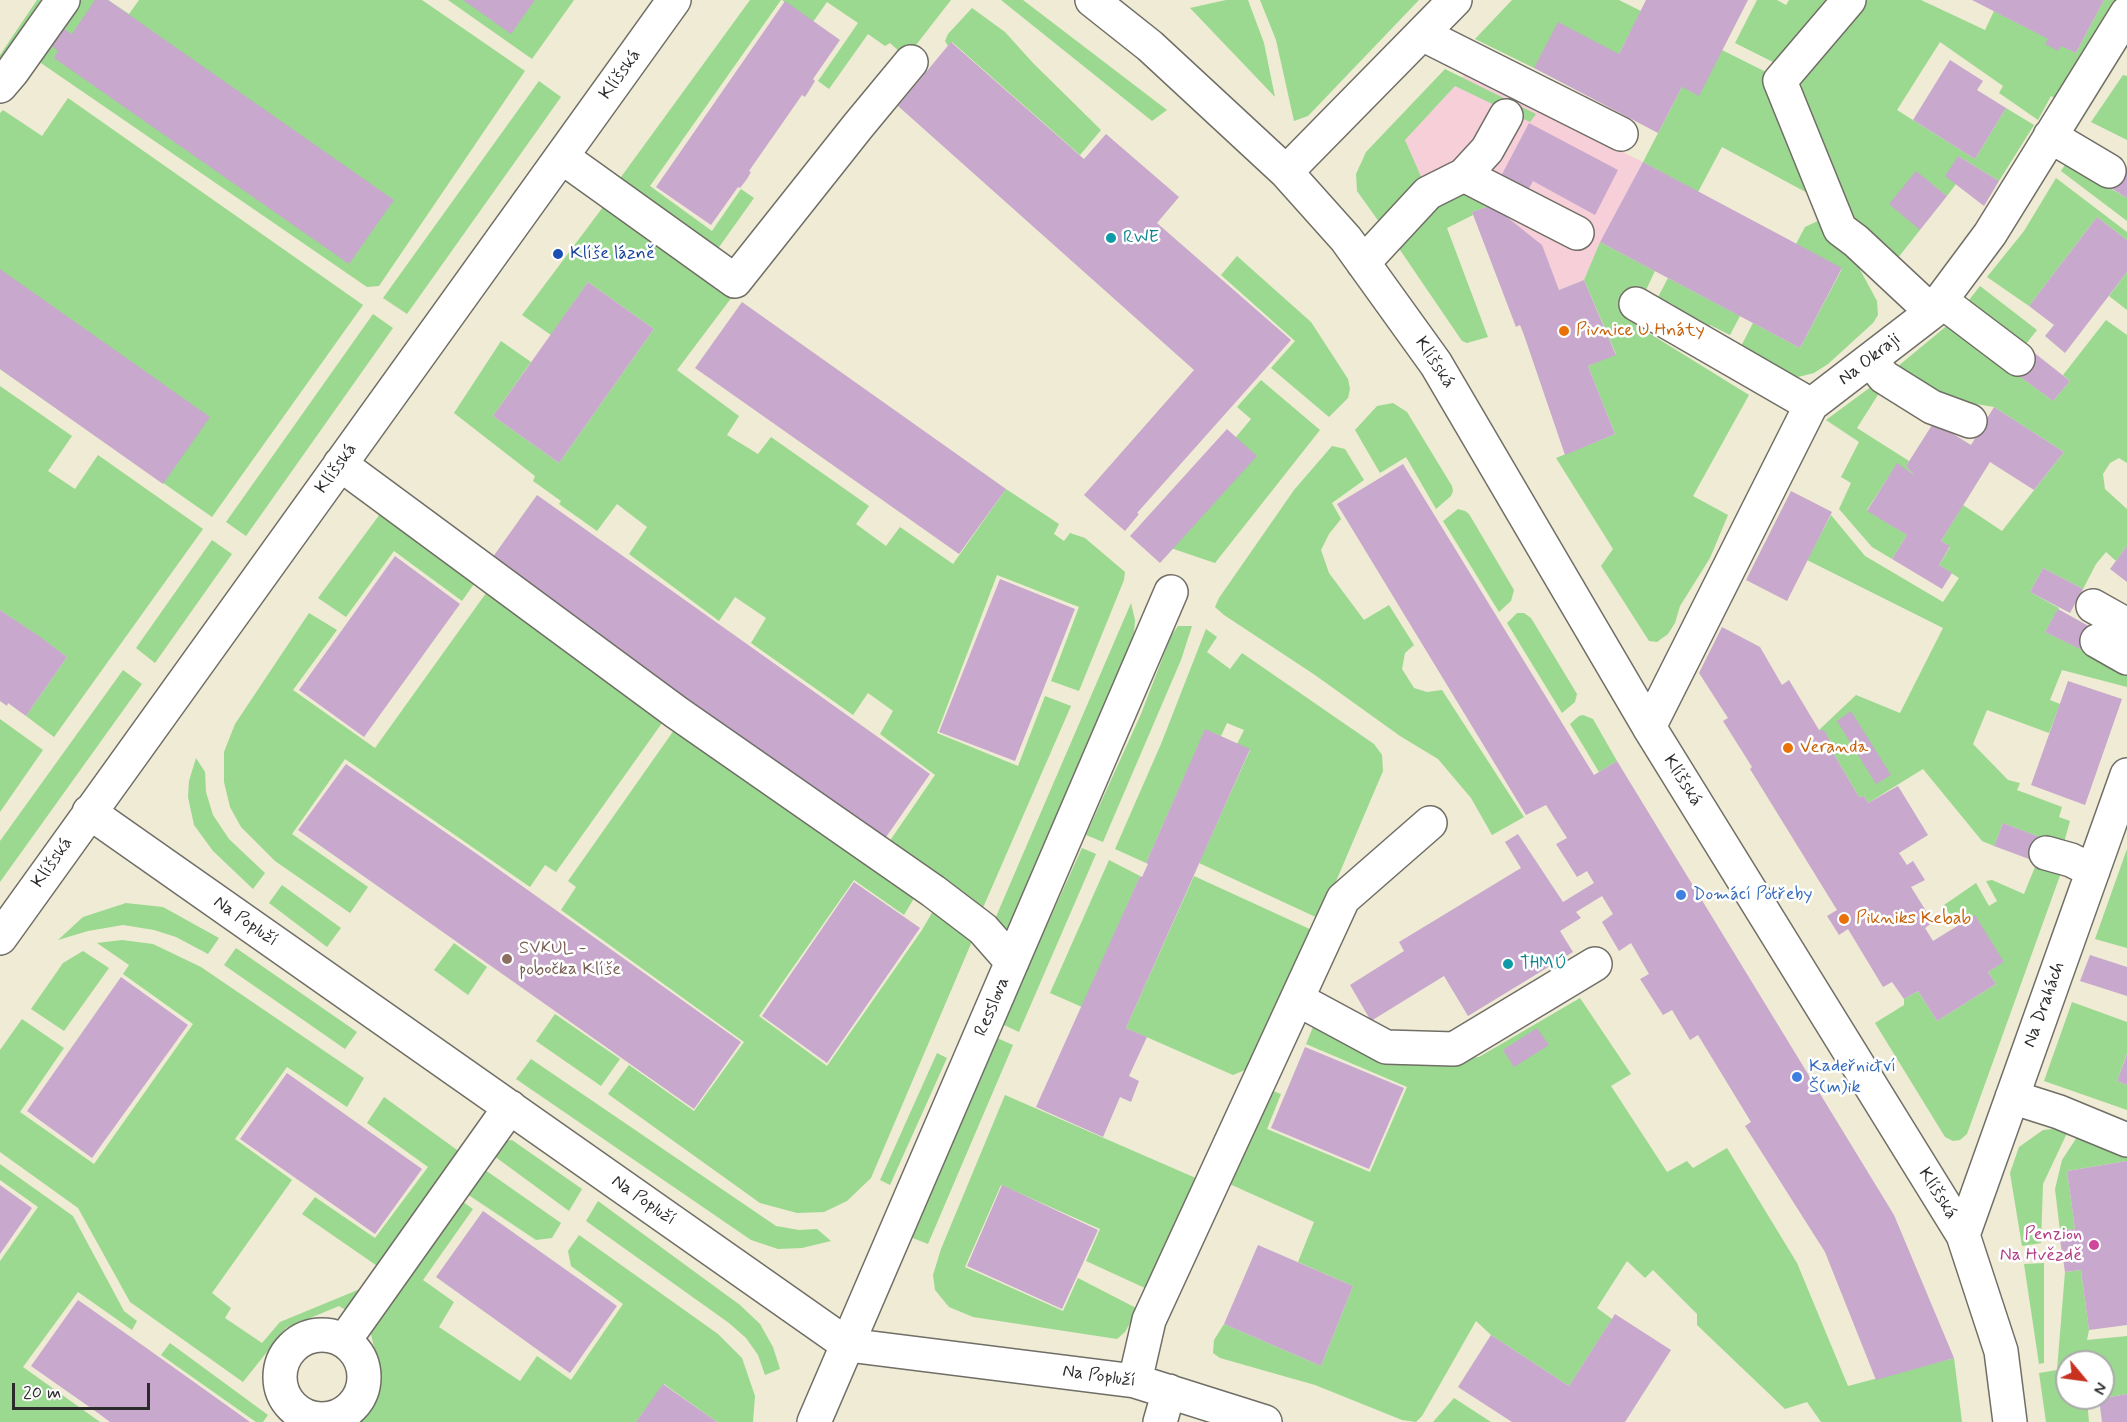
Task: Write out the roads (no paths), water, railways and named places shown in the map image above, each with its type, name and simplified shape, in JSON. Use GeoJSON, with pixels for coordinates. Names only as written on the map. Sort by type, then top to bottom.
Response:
{"type":"FeatureCollection","features":[{"type":"Feature","properties":{"kind":"street"},"geometry":{"type":"LineString","coordinates":[[0,86],[63,0]]}},
{"type":"Feature","properties":{"kind":"street","name":"Klíšská"},"geometry":{"type":"LineString","coordinates":[[0,938],[674,0]]}},
{"type":"Feature","properties":{"kind":"street","name":"Klíšská"},"geometry":{"type":"LineString","coordinates":[[1092,0],[1150,46],[1286,172],[1346,239],[1436,364],[1649,728],[1963,1235],[2001,1351],[2010,1422]]}},
{"type":"Feature","properties":{"kind":"street"},"geometry":{"type":"LineString","coordinates":[[1286,172],[1455,0]]}},
{"type":"Feature","properties":{"kind":"street"},"geometry":{"type":"LineString","coordinates":[[1849,0],[1780,81],[1840,229],[1936,306],[2018,359]]}},
{"type":"Feature","properties":{"kind":"street","name":"Na Okraji"},"geometry":{"type":"LineString","coordinates":[[1649,728],[1811,405],[1936,306],[1990,234],[2050,136],[2117,50],[2127,13]]}},
{"type":"Feature","properties":{"kind":"street"},"geometry":{"type":"LineString","coordinates":[[1422,34],[1621,134]]}},
{"type":"Feature","properties":{"kind":"street"},"geometry":{"type":"LineString","coordinates":[[562,157],[735,281],[860,122],[911,62]]}},
{"type":"Feature","properties":{"kind":"street"},"geometry":{"type":"LineString","coordinates":[[1363,263],[1428,193],[1464,175],[1487,150],[1506,116]]}},
{"type":"Feature","properties":{"kind":"street"},"geometry":{"type":"LineString","coordinates":[[2050,136],[2109,171]]}},
{"type":"Feature","properties":{"kind":"street"},"geometry":{"type":"LineString","coordinates":[[1464,175],[1576,233]]}},
{"type":"Feature","properties":{"kind":"street"},"geometry":{"type":"LineString","coordinates":[[1636,304],[1811,405]]}},
{"type":"Feature","properties":{"kind":"street"},"geometry":{"type":"LineString","coordinates":[[1870,360],[1884,377],[1932,407],[1970,421]]}},
{"type":"Feature","properties":{"kind":"street"},"geometry":{"type":"LineString","coordinates":[[340,464],[676,712],[933,891],[983,929],[1012,962]]}},
{"type":"Feature","properties":{"kind":"street","name":"Resslova"},"geometry":{"type":"LineString","coordinates":[[814,1422],[1172,592]]}},
{"type":"Feature","properties":{"kind":"street"},"geometry":{"type":"LineString","coordinates":[[2093,606],[2127,626]]}},
{"type":"Feature","properties":{"kind":"street"},"geometry":{"type":"LineString","coordinates":[[2097,641],[2127,658]]}},
{"type":"Feature","properties":{"kind":"street","name":"Na Drahách"},"geometry":{"type":"LineString","coordinates":[[1963,1235],[2124,790]]}},
{"type":"Feature","properties":{"kind":"street","name":"Na Popluží"},"geometry":{"type":"LineString","coordinates":[[89,812],[848,1345],[1135,1381],[1265,1422]]}},
{"type":"Feature","properties":{"kind":"street"},"geometry":{"type":"LineString","coordinates":[[1135,1381],[1149,1320],[1343,899],[1430,823]]}},
{"type":"Feature","properties":{"kind":"street"},"geometry":{"type":"LineString","coordinates":[[2046,853],[2071,860],[2093,871]]}},
{"type":"Feature","properties":{"kind":"street"},"geometry":{"type":"LineString","coordinates":[[1297,999],[1386,1047],[1454,1049],[1595,964]]}},
{"type":"Feature","properties":{"kind":"street"},"geometry":{"type":"LineString","coordinates":[[2012,1097],[2059,1112],[2127,1140]]}},
{"type":"Feature","properties":{"kind":"street"},"geometry":{"type":"LineString","coordinates":[[344,1341],[510,1107]]}},
{"type":"Feature","properties":{"kind":"street"},"geometry":{"type":"LineString","coordinates":[[1160,1422],[1169,1391]]}},
{"type":"Feature","properties":{"kind":"place","name":"RWE"},"geometry":{"type":"Point","coordinates":[1111,238]}},
{"type":"Feature","properties":{"kind":"place","name":"Klíše lázně"},"geometry":{"type":"Point","coordinates":[558,254]}},
{"type":"Feature","properties":{"kind":"place","name":"Pivnice U Hnáty"},"geometry":{"type":"Point","coordinates":[1564,331]}},
{"type":"Feature","properties":{"kind":"place","name":"Veranda"},"geometry":{"type":"Point","coordinates":[1788,748]}},
{"type":"Feature","properties":{"kind":"place","name":"Domácí Potřeby"},"geometry":{"type":"Point","coordinates":[1681,895]}},
{"type":"Feature","properties":{"kind":"place","name":"Pikniks Kebab"},"geometry":{"type":"Point","coordinates":[1844,919]}},
{"type":"Feature","properties":{"kind":"place","name":"SVKUL - pobočka Klíše"},"geometry":{"type":"Point","coordinates":[507,959]}},
{"type":"Feature","properties":{"kind":"place","name":"THMÚ"},"geometry":{"type":"Point","coordinates":[1508,964]}},
{"type":"Feature","properties":{"kind":"place","name":"Kadeřnictví Š(m)ik"},"geometry":{"type":"Point","coordinates":[1797,1077]}},
{"type":"Feature","properties":{"kind":"place","name":"Penzion Na Hvězdě"},"geometry":{"type":"Point","coordinates":[2094,1245]}}]}
